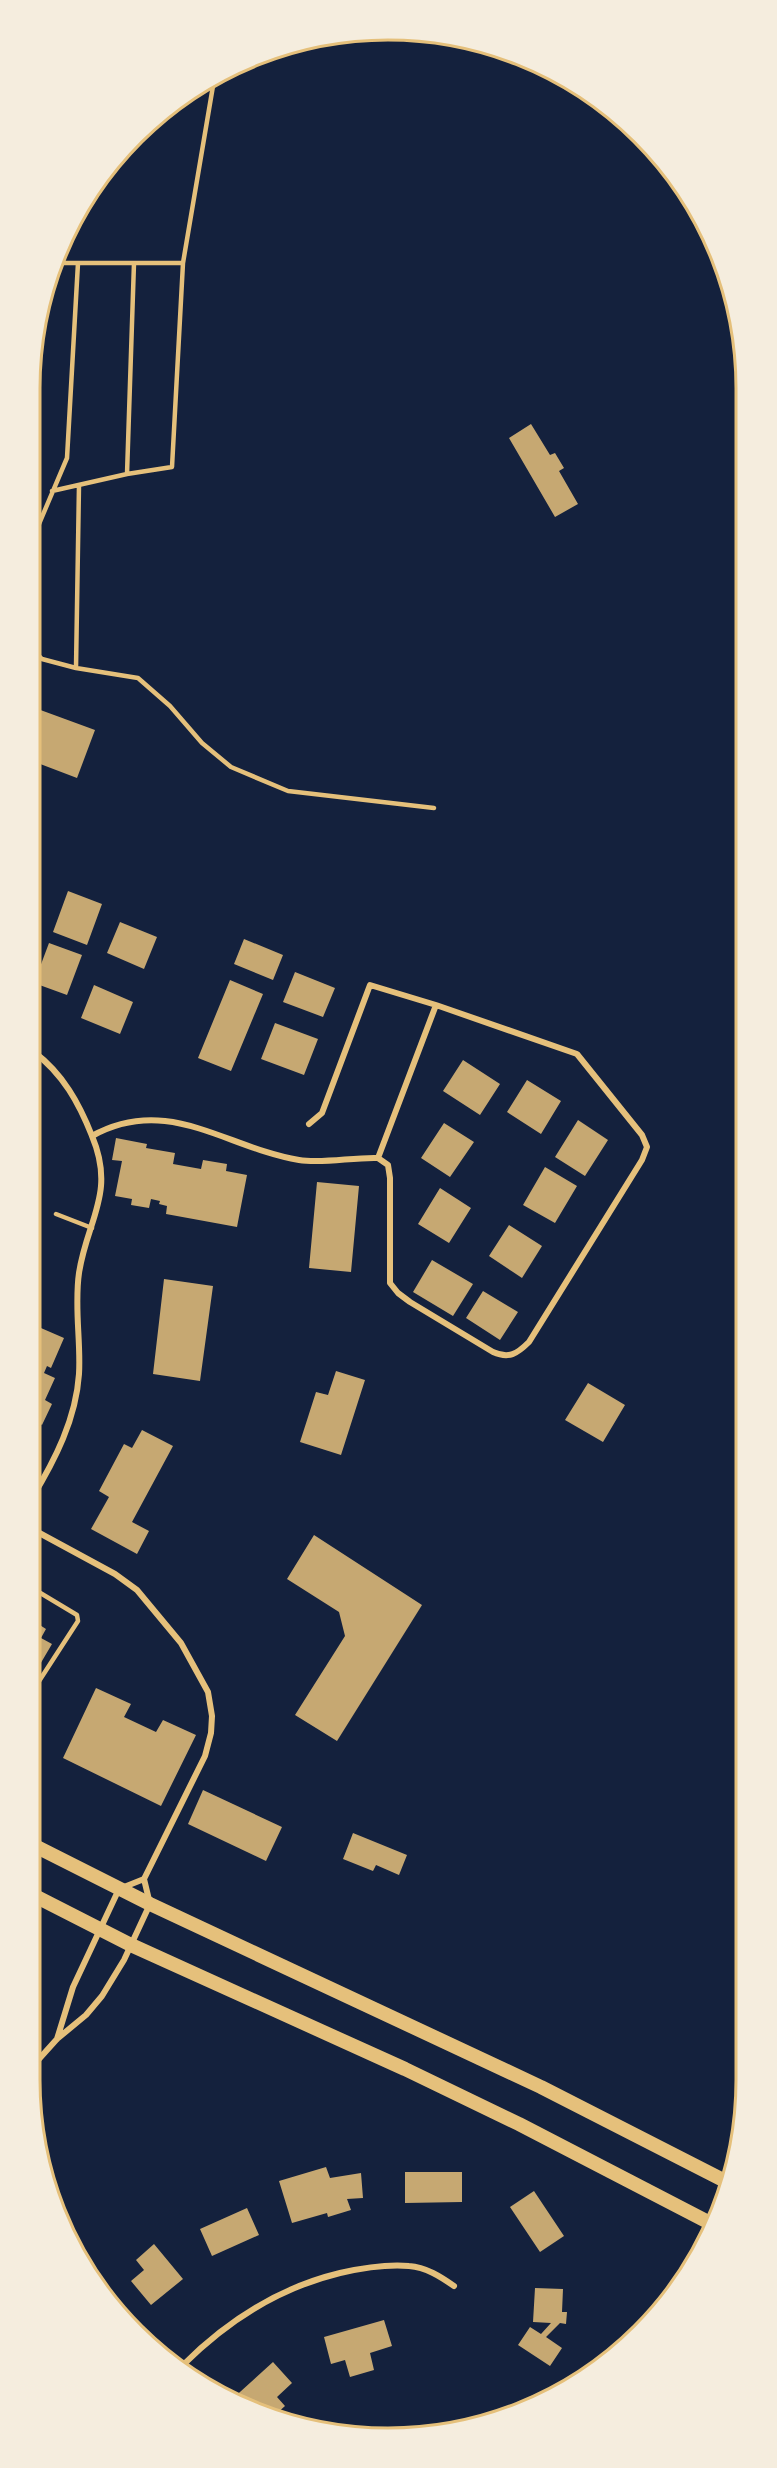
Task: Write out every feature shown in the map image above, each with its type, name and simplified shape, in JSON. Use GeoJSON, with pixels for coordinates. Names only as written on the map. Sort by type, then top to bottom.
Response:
{"type":"FeatureCollection","features":[{"type":"Feature","properties":{"kind":"main road"},"geometry":{"type":"LineString","coordinates":[[40,1849],[118,1889],[541,2087],[722,2179]]}},
{"type":"Feature","properties":{"kind":"main road"},"geometry":{"type":"LineString","coordinates":[[40,1899],[130,1945],[289,2015],[426,2079],[706,2221]]}},
{"type":"Feature","properties":{"kind":"street"},"geometry":{"type":"LineString","coordinates":[[92,1136],[115,1124],[145,1119],[208,1131],[274,1155],[302,1161],[378,1158],[388,1165],[390,1178],[390,1283],[410,1302],[504,1357],[517,1354],[529,1342],[642,1160],[647,1147],[642,1135],[577,1054],[436,1005],[370,985],[322,1113],[309,1124]]}},
{"type":"Feature","properties":{"kind":"street"},"geometry":{"type":"LineString","coordinates":[[378,1158],[436,1005]]}},
{"type":"Feature","properties":{"kind":"street"},"geometry":{"type":"LineString","coordinates":[[40,1057],[53,1068],[71,1092],[92,1136],[102,1165],[102,1187],[79,1274],[79,1375],[71,1417],[62,1443],[40,1483]]}},
{"type":"Feature","properties":{"kind":"street"},"geometry":{"type":"LineString","coordinates":[[40,1533],[115,1574],[137,1590],[182,1643],[208,1692],[212,1716],[211,1733],[205,1756],[144,1879],[150,1904],[130,1945],[102,1996],[86,2015],[57,2039],[40,2058]]}},
{"type":"Feature","properties":{"kind":"street"},"geometry":{"type":"LineString","coordinates":[[57,2039],[73,1987],[118,1889],[144,1879]]}},
{"type":"Feature","properties":{"kind":"street"},"geometry":{"type":"LineString","coordinates":[[186,2362],[206,2342],[257,2305],[315,2279],[354,2270],[410,2266],[436,2274],[454,2286]]}},
{"type":"Feature","properties":{"kind":"lane"},"geometry":{"type":"LineString","coordinates":[[52,491],[127,474],[172,467],[183,263],[213,88]]}},
{"type":"Feature","properties":{"kind":"lane"},"geometry":{"type":"LineString","coordinates":[[64,263],[183,263]]}},
{"type":"Feature","properties":{"kind":"lane"},"geometry":{"type":"LineString","coordinates":[[40,521],[67,458],[78,263]]}},
{"type":"Feature","properties":{"kind":"lane"},"geometry":{"type":"LineString","coordinates":[[127,474],[134,263]]}},
{"type":"Feature","properties":{"kind":"lane"},"geometry":{"type":"LineString","coordinates":[[76,668],[79,485]]}},
{"type":"Feature","properties":{"kind":"lane"},"geometry":{"type":"LineString","coordinates":[[40,657],[76,668],[138,678],[170,706],[202,743],[231,767],[288,790],[434,808]]}},
{"type":"Feature","properties":{"kind":"lane"},"geometry":{"type":"LineString","coordinates":[[56,1214],[92,1228]]}},
{"type":"Feature","properties":{"kind":"lane"},"geometry":{"type":"LineString","coordinates":[[40,1593],[71,1610],[77,1615],[78,1621],[40,1681]]}},
{"type":"Feature","properties":{"kind":"building"},"geometry":{"type":"Polygon","coordinates":[[[531,424],[550,455],[555,453],[564,468],[559,471],[578,504],[555,517],[509,438],[531,424]]]}},
{"type":"Feature","properties":{"kind":"building"},"geometry":{"type":"Polygon","coordinates":[[[40,710],[95,730],[77,778],[40,764],[40,710]]]}},
{"type":"Feature","properties":{"kind":"building"},"geometry":{"type":"Polygon","coordinates":[[[68,891],[102,904],[87,945],[53,932],[68,891]]]}},
{"type":"Feature","properties":{"kind":"building"},"geometry":{"type":"Polygon","coordinates":[[[120,922],[157,937],[144,969],[107,953],[120,922]]]}},
{"type":"Feature","properties":{"kind":"building"},"geometry":{"type":"Polygon","coordinates":[[[244,939],[283,955],[273,980],[234,964],[244,939]]]}},
{"type":"Feature","properties":{"kind":"building"},"geometry":{"type":"Polygon","coordinates":[[[49,943],[82,955],[67,995],[40,985],[40,967],[49,943]]]}},
{"type":"Feature","properties":{"kind":"building"},"geometry":{"type":"Polygon","coordinates":[[[295,972],[335,988],[323,1017],[283,1002],[295,972]]]}},
{"type":"Feature","properties":{"kind":"building"},"geometry":{"type":"Polygon","coordinates":[[[230,980],[263,994],[231,1071],[198,1058],[230,980]]]}},
{"type":"Feature","properties":{"kind":"building"},"geometry":{"type":"Polygon","coordinates":[[[94,985],[133,1002],[120,1034],[81,1018],[94,985]]]}},
{"type":"Feature","properties":{"kind":"building"},"geometry":{"type":"Polygon","coordinates":[[[275,1023],[318,1039],[304,1075],[261,1059],[275,1023]]]}},
{"type":"Feature","properties":{"kind":"building"},"geometry":{"type":"Polygon","coordinates":[[[463,1060],[500,1084],[480,1115],[443,1091],[463,1060]]]}},
{"type":"Feature","properties":{"kind":"building"},"geometry":{"type":"Polygon","coordinates":[[[527,1080],[561,1101],[541,1134],[507,1112],[527,1080]]]}},
{"type":"Feature","properties":{"kind":"building"},"geometry":{"type":"Polygon","coordinates":[[[578,1120],[608,1140],[585,1176],[555,1157],[578,1120]]]}},
{"type":"Feature","properties":{"kind":"building"},"geometry":{"type":"Polygon","coordinates":[[[444,1123],[474,1142],[450,1177],[421,1158],[444,1123]]]}},
{"type":"Feature","properties":{"kind":"building"},"geometry":{"type":"Polygon","coordinates":[[[116,1138],[147,1144],[146,1148],[175,1153],[173,1164],[201,1169],[203,1160],[227,1164],[226,1171],[247,1175],[237,1227],[166,1214],[167,1206],[159,1204],[160,1201],[151,1199],[149,1208],[131,1205],[132,1199],[115,1196],[122,1161],[112,1160],[116,1138]]]}},
{"type":"Feature","properties":{"kind":"building"},"geometry":{"type":"Polygon","coordinates":[[[545,1167],[577,1186],[555,1223],[523,1205],[545,1167]]]}},
{"type":"Feature","properties":{"kind":"building"},"geometry":{"type":"Polygon","coordinates":[[[317,1182],[359,1186],[351,1272],[309,1268],[317,1182]]]}},
{"type":"Feature","properties":{"kind":"building"},"geometry":{"type":"Polygon","coordinates":[[[440,1188],[471,1208],[449,1243],[418,1224],[440,1188]]]}},
{"type":"Feature","properties":{"kind":"building"},"geometry":{"type":"Polygon","coordinates":[[[509,1225],[542,1246],[522,1278],[489,1256],[509,1225]]]}},
{"type":"Feature","properties":{"kind":"building"},"geometry":{"type":"Polygon","coordinates":[[[432,1260],[473,1284],[453,1316],[413,1292],[432,1260]]]}},
{"type":"Feature","properties":{"kind":"building"},"geometry":{"type":"Polygon","coordinates":[[[164,1279],[213,1286],[200,1381],[153,1374],[164,1279]]]}},
{"type":"Feature","properties":{"kind":"building"},"geometry":{"type":"Polygon","coordinates":[[[483,1291],[518,1312],[500,1340],[466,1318],[483,1291]]]}},
{"type":"Feature","properties":{"kind":"building"},"geometry":{"type":"Polygon","coordinates":[[[40,1328],[64,1338],[51,1368],[47,1366],[44,1373],[55,1378],[45,1400],[52,1404],[42,1425],[40,1424],[40,1328]]]}},
{"type":"Feature","properties":{"kind":"building"},"geometry":{"type":"Polygon","coordinates":[[[336,1371],[365,1380],[341,1455],[300,1442],[316,1392],[328,1395],[336,1371]]]}},
{"type":"Feature","properties":{"kind":"building"},"geometry":{"type":"Polygon","coordinates":[[[588,1383],[625,1405],[603,1442],[565,1420],[588,1383]]]}},
{"type":"Feature","properties":{"kind":"building"},"geometry":{"type":"Polygon","coordinates":[[[142,1430],[173,1446],[132,1522],[149,1531],[137,1554],[91,1529],[109,1497],[99,1491],[124,1444],[132,1448],[142,1430]]]}},
{"type":"Feature","properties":{"kind":"building"},"geometry":{"type":"Polygon","coordinates":[[[314,1535],[422,1605],[337,1741],[295,1715],[345,1636],[339,1612],[287,1579],[314,1535]]]}},
{"type":"Feature","properties":{"kind":"building"},"geometry":{"type":"Polygon","coordinates":[[[40,1625],[46,1629],[41,1638],[52,1644],[40,1664],[40,1625]]]}},
{"type":"Feature","properties":{"kind":"building"},"geometry":{"type":"Polygon","coordinates":[[[96,1688],[131,1704],[124,1717],[156,1732],[163,1720],[196,1735],[161,1806],[63,1758],[96,1688]]]}},
{"type":"Feature","properties":{"kind":"building"},"geometry":{"type":"Polygon","coordinates":[[[203,1790],[282,1827],[266,1861],[188,1824],[203,1790]]]}},
{"type":"Feature","properties":{"kind":"building"},"geometry":{"type":"Polygon","coordinates":[[[353,1833],[407,1855],[399,1875],[376,1865],[373,1871],[343,1859],[353,1833]]]}},
{"type":"Feature","properties":{"kind":"building"},"geometry":{"type":"Polygon","coordinates":[[[326,2167],[330,2178],[361,2173],[363,2198],[347,2199],[351,2210],[328,2217],[327,2213],[292,2223],[279,2181],[326,2167]]]}},
{"type":"Feature","properties":{"kind":"building"},"geometry":{"type":"Polygon","coordinates":[[[405,2172],[462,2172],[462,2202],[405,2203],[405,2172]]]}},
{"type":"Feature","properties":{"kind":"building"},"geometry":{"type":"Polygon","coordinates":[[[534,2191],[564,2236],[540,2252],[510,2207],[534,2191]]]}},
{"type":"Feature","properties":{"kind":"building"},"geometry":{"type":"Polygon","coordinates":[[[247,2208],[259,2235],[212,2256],[200,2229],[247,2208]]]}},
{"type":"Feature","properties":{"kind":"building"},"geometry":{"type":"Polygon","coordinates":[[[154,2244],[183,2279],[151,2305],[131,2281],[144,2270],[136,2260],[154,2244]]]}},
{"type":"Feature","properties":{"kind":"building"},"geometry":{"type":"Polygon","coordinates":[[[535,2288],[563,2289],[562,2312],[567,2312],[566,2324],[560,2323],[546,2337],[562,2348],[550,2366],[518,2345],[530,2327],[541,2334],[551,2323],[533,2322],[535,2288]]]}},
{"type":"Feature","properties":{"kind":"building"},"geometry":{"type":"Polygon","coordinates":[[[384,2320],[392,2346],[370,2353],[374,2370],[350,2377],[345,2360],[331,2364],[324,2337],[384,2320]]]}},
{"type":"Feature","properties":{"kind":"building"},"geometry":{"type":"Polygon","coordinates":[[[273,2362],[292,2383],[277,2397],[285,2406],[280,2410],[238,2393],[273,2362]]]}}]}
